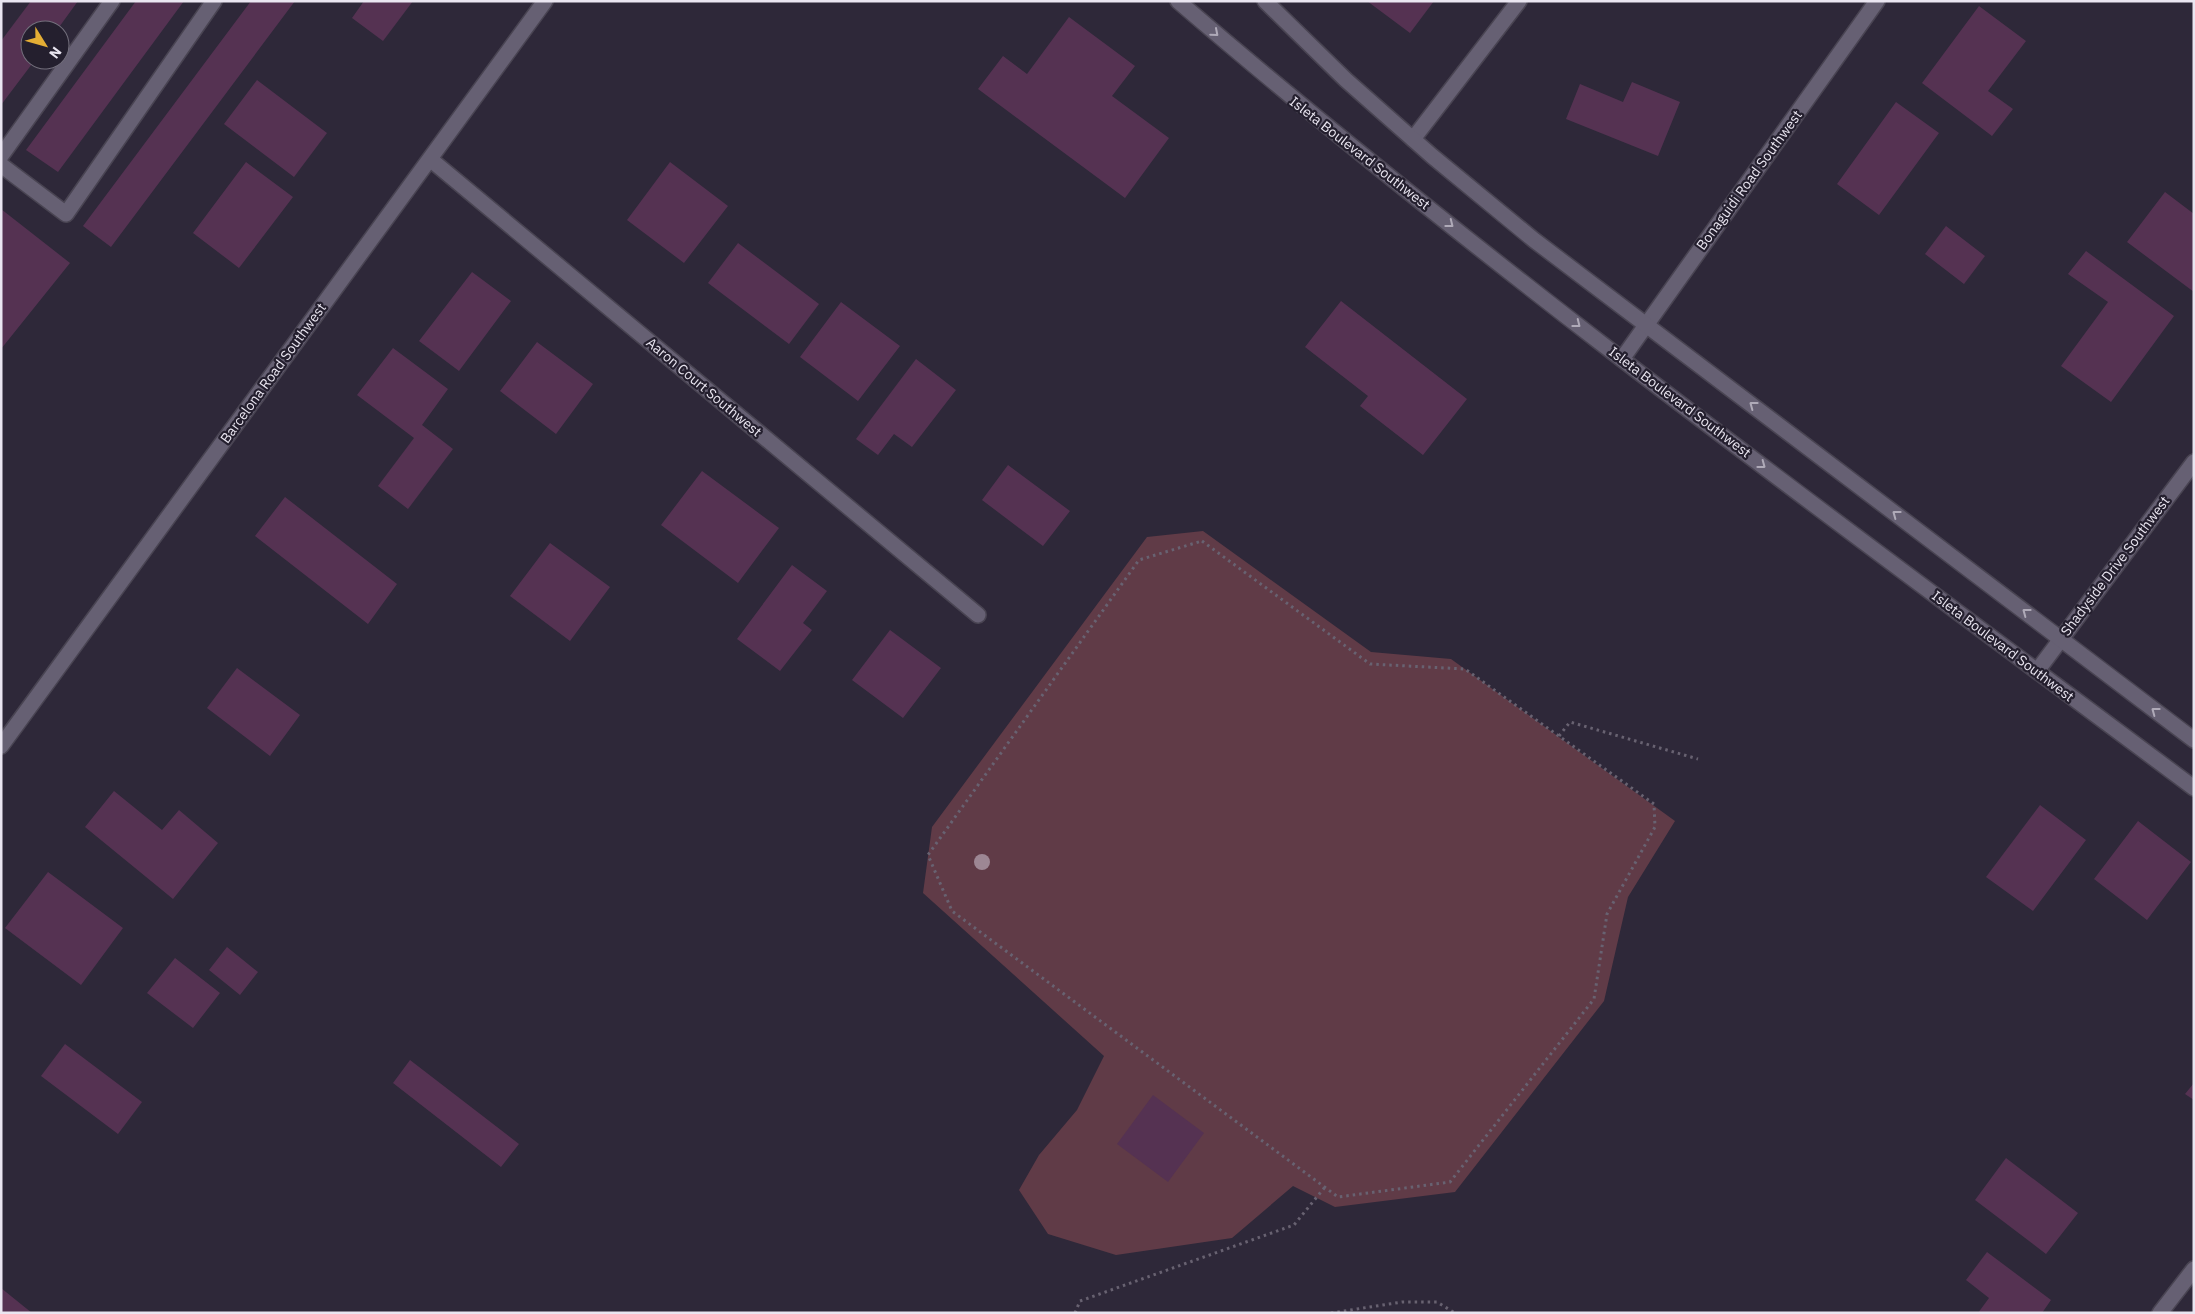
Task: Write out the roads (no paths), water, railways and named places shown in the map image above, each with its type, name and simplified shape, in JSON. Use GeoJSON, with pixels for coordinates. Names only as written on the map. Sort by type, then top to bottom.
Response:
{"type":"FeatureCollection","features":[{"type":"Feature","properties":{"kind":"main road"},"geometry":{"type":"LineString","coordinates":[[1,156],[112,1]]}},
{"type":"Feature","properties":{"kind":"main road"},"geometry":{"type":"LineString","coordinates":[[1,164],[66,214],[214,1]]}},
{"type":"Feature","properties":{"kind":"main road","name":"Barcelona Road Southwest"},"geometry":{"type":"LineString","coordinates":[[1,746],[545,1]]}},
{"type":"Feature","properties":{"kind":"main road","name":"Isleta Boulevard Southwest"},"geometry":{"type":"LineString","coordinates":[[1178,1],[1288,96],[1622,359],[2194,788]]}},
{"type":"Feature","properties":{"kind":"main road"},"geometry":{"type":"LineString","coordinates":[[1265,1],[1346,80],[1413,139],[1534,240],[2194,740]]}},
{"type":"Feature","properties":{"kind":"main road"},"geometry":{"type":"LineString","coordinates":[[1413,139],[1520,1]]}},
{"type":"Feature","properties":{"kind":"main road","name":"Bonaguidi Road Southwest"},"geometry":{"type":"LineString","coordinates":[[1622,359],[1877,1]]}},
{"type":"Feature","properties":{"kind":"main road","name":"Aaron Court Southwest"},"geometry":{"type":"LineString","coordinates":[[430,159],[978,615]]}},
{"type":"Feature","properties":{"kind":"main road","name":"Shadyside Drive Southwest"},"geometry":{"type":"LineString","coordinates":[[2037,671],[2194,462]]}},
{"type":"Feature","properties":{"kind":"main road"},"geometry":{"type":"LineString","coordinates":[[2160,1313],[2194,1269]]}}]}
